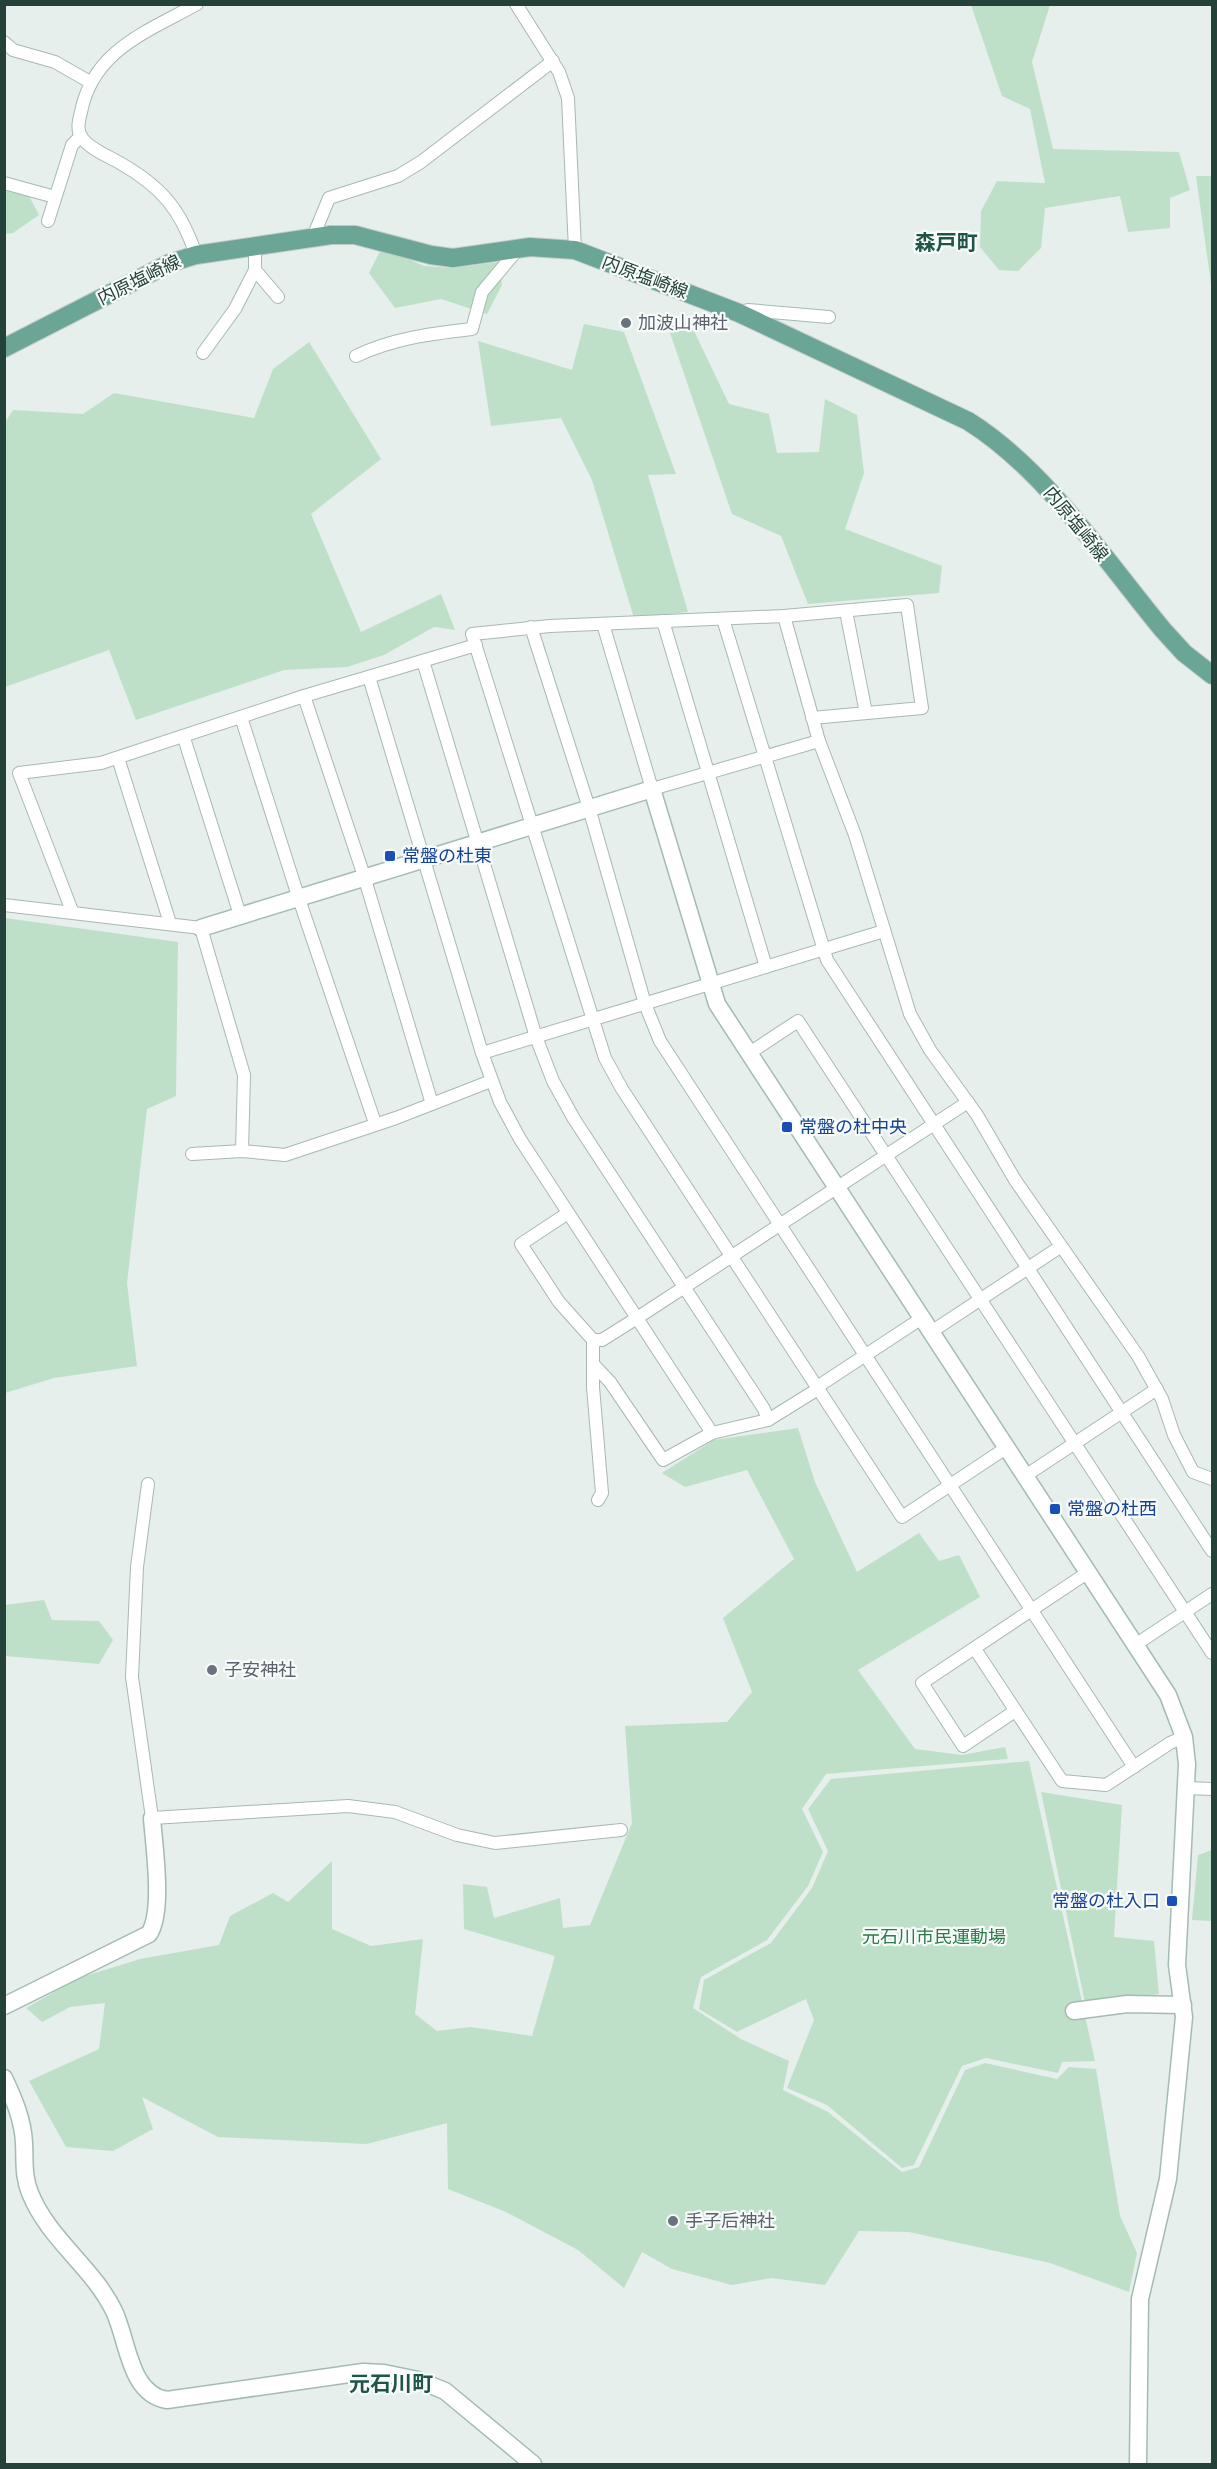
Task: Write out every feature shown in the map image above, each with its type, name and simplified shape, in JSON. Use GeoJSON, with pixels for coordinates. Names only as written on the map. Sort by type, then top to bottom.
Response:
{"type":"FeatureCollection","features":[{"type":"Feature","properties":{"kind":"main road","name":"内原塩崎線"},"geometry":{"type":"LineString","coordinates":[[4,348],[170,263],[196,255],[313,237],[355,235],[431,255],[453,258],[543,246],[575,250],[739,313],[968,421],[1004,445],[1043,485],[1163,630],[1185,653],[1212,675]]}},
{"type":"Feature","properties":{"kind":"street"},"geometry":{"type":"LineString","coordinates":[[196,255],[187,226],[165,197],[135,171],[88,144],[81,136],[78,126],[90,82],[109,57],[197,4]]}},
{"type":"Feature","properties":{"kind":"street"},"geometry":{"type":"LineString","coordinates":[[516,4],[564,81],[568,98],[575,250]]}},
{"type":"Feature","properties":{"kind":"street"},"geometry":{"type":"LineString","coordinates":[[4,42],[13,50],[55,62],[90,82]]}},
{"type":"Feature","properties":{"kind":"street"},"geometry":{"type":"LineString","coordinates":[[313,237],[329,198],[398,176],[421,162],[552,61]]}},
{"type":"Feature","properties":{"kind":"street"},"geometry":{"type":"LineString","coordinates":[[48,221],[72,145],[81,136]]}},
{"type":"Feature","properties":{"kind":"street"},"geometry":{"type":"LineString","coordinates":[[4,183],[56,197]]}},
{"type":"Feature","properties":{"kind":"street"},"geometry":{"type":"LineString","coordinates":[[202,353],[235,309],[255,270],[255,246]]}},
{"type":"Feature","properties":{"kind":"street"},"geometry":{"type":"LineString","coordinates":[[356,356],[386,342],[414,335],[472,329],[482,292],[519,248]]}},
{"type":"Feature","properties":{"kind":"street"},"geometry":{"type":"LineString","coordinates":[[255,270],[278,297]]}},
{"type":"Feature","properties":{"kind":"street"},"geometry":{"type":"LineString","coordinates":[[739,313],[748,310],[829,317]]}},
{"type":"Feature","properties":{"kind":"street"},"geometry":{"type":"LineString","coordinates":[[812,718],[922,708],[907,605],[784,616],[531,627],[472,634],[591,1020],[612,1072],[817,1388],[902,1517],[1006,1449]]}},
{"type":"Feature","properties":{"kind":"street"},"geometry":{"type":"LineString","coordinates":[[846,611],[866,713]]}},
{"type":"Feature","properties":{"kind":"street"},"geometry":{"type":"LineString","coordinates":[[784,616],[819,741],[855,835],[910,1014],[930,1050],[968,1102],[1015,1180],[1138,1356],[1157,1389],[1174,1435],[1193,1472],[1212,1479]]}},
{"type":"Feature","properties":{"kind":"street"},"geometry":{"type":"LineString","coordinates":[[723,619],[763,757],[827,960],[1212,1551]]}},
{"type":"Feature","properties":{"kind":"street"},"geometry":{"type":"LineString","coordinates":[[663,621],[710,771],[766,967]]}},
{"type":"Feature","properties":{"kind":"street"},"geometry":{"type":"LineString","coordinates":[[603,624],[717,1004],[1168,1695],[1184,1737],[1187,1788],[1176,1965],[1183,2005],[1168,2179],[1140,2299],[1137,2464]]}},
{"type":"Feature","properties":{"kind":"street"},"geometry":{"type":"LineString","coordinates":[[531,627],[589,808],[645,1004],[668,1055],[1134,1767]]}},
{"type":"Feature","properties":{"kind":"street"},"geometry":{"type":"LineString","coordinates":[[72,911],[19,773],[101,763],[184,738],[304,696],[476,645]]}},
{"type":"Feature","properties":{"kind":"street"},"geometry":{"type":"LineString","coordinates":[[423,661],[536,1036],[553,1080],[574,1119],[764,1409],[768,1420]]}},
{"type":"Feature","properties":{"kind":"street"},"geometry":{"type":"LineString","coordinates":[[369,677],[491,1081],[514,1130],[712,1433]]}},
{"type":"Feature","properties":{"kind":"street"},"geometry":{"type":"LineString","coordinates":[[304,696],[364,876],[432,1104]]}},
{"type":"Feature","properties":{"kind":"street"},"geometry":{"type":"LineString","coordinates":[[241,717],[298,896],[375,1123]]}},
{"type":"Feature","properties":{"kind":"street"},"geometry":{"type":"LineString","coordinates":[[184,738],[240,915]]}},
{"type":"Feature","properties":{"kind":"street"},"geometry":{"type":"LineString","coordinates":[[4,905],[72,911],[201,928],[298,896],[710,771],[819,741]]}},
{"type":"Feature","properties":{"kind":"street"},"geometry":{"type":"LineString","coordinates":[[118,758],[170,923]]}},
{"type":"Feature","properties":{"kind":"street"},"geometry":{"type":"LineString","coordinates":[[201,928],[243,1076],[242,1151]]}},
{"type":"Feature","properties":{"kind":"street"},"geometry":{"type":"LineString","coordinates":[[483,1053],[884,932]]}},
{"type":"Feature","properties":{"kind":"street"},"geometry":{"type":"LineString","coordinates":[[748,1054],[798,1021],[1212,1653]]}},
{"type":"Feature","properties":{"kind":"street"},"geometry":{"type":"LineString","coordinates":[[192,1154],[242,1151],[285,1155],[491,1081]]}},
{"type":"Feature","properties":{"kind":"street"},"geometry":{"type":"LineString","coordinates":[[593,1340],[602,1340],[637,1318],[968,1102]]}},
{"type":"Feature","properties":{"kind":"street"},"geometry":{"type":"LineString","coordinates":[[568,1213],[521,1244],[559,1302],[593,1340],[592,1387],[602,1493],[598,1500]]}},
{"type":"Feature","properties":{"kind":"street"},"geometry":{"type":"LineString","coordinates":[[594,1365],[610,1382],[663,1460],[712,1433],[768,1420],[866,1356],[981,1299],[1060,1247]]}},
{"type":"Feature","properties":{"kind":"street"},"geometry":{"type":"LineString","coordinates":[[1025,1476],[1157,1389]]}},
{"type":"Feature","properties":{"kind":"street"},"geometry":{"type":"LineString","coordinates":[[4,2006],[149,1934],[153,1927],[156,1901],[152,1818],[132,1677],[137,1567],[148,1484]]}},
{"type":"Feature","properties":{"kind":"street"},"geometry":{"type":"LineString","coordinates":[[1015,1711],[963,1746],[922,1683],[1088,1573]]}},
{"type":"Feature","properties":{"kind":"street"},"geometry":{"type":"LineString","coordinates":[[1135,1645],[1212,1594]]}},
{"type":"Feature","properties":{"kind":"street"},"geometry":{"type":"LineString","coordinates":[[975,1649],[1062,1780],[1106,1785],[1170,1743],[1184,1737]]}},
{"type":"Feature","properties":{"kind":"street"},"geometry":{"type":"LineString","coordinates":[[1187,1788],[1212,1789]]}},
{"type":"Feature","properties":{"kind":"street"},"geometry":{"type":"LineString","coordinates":[[152,1818],[348,1806],[395,1812],[450,1833],[495,1843],[621,1830]]}},
{"type":"Feature","properties":{"kind":"street"},"geometry":{"type":"LineString","coordinates":[[1074,2011],[1127,2004],[1183,2005]]}},
{"type":"Feature","properties":{"kind":"street"},"geometry":{"type":"LineString","coordinates":[[4,2078],[22,2124],[25,2180],[38,2212],[50,2231],[103,2290],[117,2318],[145,2391],[155,2398],[167,2400],[363,2372],[400,2376],[445,2391],[533,2464]]}},
{"type":"Feature","properties":{"kind":"green space"},"geometry":{"type":"Polygon","coordinates":[[[971,5],[1050,5],[1032,62],[1053,149],[1179,152],[1190,190],[1170,198],[1170,228],[1128,232],[1120,196],[1045,208],[1041,248],[1018,271],[999,270],[980,247],[981,211],[997,181],[1045,183],[1030,109],[1002,96],[971,5]]]}},
{"type":"Feature","properties":{"kind":"green space"},"geometry":{"type":"Polygon","coordinates":[[[1196,176],[1212,176],[1212,291],[1196,176]]]}},
{"type":"Feature","properties":{"kind":"green space"},"geometry":{"type":"Polygon","coordinates":[[[5,185],[29,196],[39,215],[13,233],[5,234],[5,185]]]}},
{"type":"Feature","properties":{"kind":"green space"},"geometry":{"type":"Polygon","coordinates":[[[382,247],[424,266],[453,268],[499,262],[502,285],[487,314],[441,299],[395,308],[369,273],[382,247]]]}},
{"type":"Feature","properties":{"kind":"green space"},"geometry":{"type":"Polygon","coordinates":[[[584,324],[624,332],[676,474],[648,475],[688,612],[634,618],[592,480],[561,418],[491,426],[478,341],[572,370],[584,324]]]}},
{"type":"Feature","properties":{"kind":"green space"},"geometry":{"type":"Polygon","coordinates":[[[667,324],[694,331],[729,404],[769,414],[777,453],[819,452],[825,399],[857,415],[864,473],[845,529],[942,566],[939,593],[808,604],[781,536],[732,514],[667,324]]]}},
{"type":"Feature","properties":{"kind":"green space"},"geometry":{"type":"Polygon","coordinates":[[[309,342],[381,459],[311,514],[361,632],[441,594],[455,630],[434,627],[384,655],[347,667],[284,670],[136,720],[109,650],[5,687],[4,424],[13,410],[83,414],[114,393],[254,418],[273,369],[309,342]]]}},
{"type":"Feature","properties":{"kind":"green space"},"geometry":{"type":"Polygon","coordinates":[[[5,918],[178,942],[176,1096],[147,1109],[127,1283],[137,1366],[54,1378],[5,1393],[5,918]]]}},
{"type":"Feature","properties":{"kind":"green space"},"geometry":{"type":"Polygon","coordinates":[[[798,1428],[815,1482],[857,1572],[919,1533],[939,1561],[959,1555],[980,1597],[858,1670],[915,1749],[962,1755],[1005,1747],[1008,1759],[826,1774],[802,1809],[823,1852],[808,1886],[767,1940],[701,1977],[693,2008],[741,2039],[789,2061],[783,2090],[828,2112],[902,2172],[919,2167],[965,2070],[985,2063],[1057,2079],[1069,2067],[1096,2069],[1120,2216],[1137,2253],[1129,2292],[1050,2263],[909,2232],[859,2231],[825,2285],[771,2278],[732,2285],[672,2269],[642,2252],[624,2288],[578,2250],[506,2212],[448,2189],[447,2123],[367,2144],[218,2137],[142,2097],[153,2129],[113,2151],[66,2147],[29,2081],[99,2049],[105,2003],[70,2007],[42,2022],[26,2008],[79,1978],[140,1959],[219,1945],[230,1916],[273,1893],[288,1902],[332,1861],[332,1929],[371,1946],[423,1939],[415,2014],[437,2031],[471,2027],[532,2036],[555,1956],[464,1929],[463,1884],[487,1887],[494,1918],[560,1898],[563,1928],[590,1925],[632,1823],[625,1726],[727,1722],[752,1692],[723,1618],[794,1559],[747,1470],[685,1487],[662,1473],[714,1440],[798,1428]]]}},
{"type":"Feature","properties":{"kind":"green space"},"geometry":{"type":"Polygon","coordinates":[[[44,1600],[52,1620],[99,1621],[113,1640],[99,1664],[5,1656],[5,1605],[44,1600]]]}},
{"type":"Feature","properties":{"kind":"green space","name":"元石川市民運動場"},"geometry":{"type":"Polygon","coordinates":[[[1029,1761],[1095,2061],[1062,2062],[1058,2073],[986,2058],[962,2066],[914,2165],[902,2168],[827,2105],[787,2088],[814,2020],[806,1999],[737,2032],[699,2009],[704,1980],[771,1943],[812,1888],[828,1851],[808,1809],[831,1779],[1029,1761]]]}},
{"type":"Feature","properties":{"kind":"green space"},"geometry":{"type":"Polygon","coordinates":[[[1041,1792],[1122,1805],[1114,1937],[1154,1941],[1159,1994],[1085,2003],[1041,1792]]]}},
{"type":"Feature","properties":{"kind":"green space"},"geometry":{"type":"Polygon","coordinates":[[[1212,1850],[1212,1921],[1192,1920],[1198,1855],[1212,1850]]]}},
{"type":"Feature","properties":{"kind":"place","name":"加波山神社"},"geometry":{"type":"Point","coordinates":[626,323]}},
{"type":"Feature","properties":{"kind":"place","name":"常盤の杜東"},"geometry":{"type":"Point","coordinates":[390,856]}},
{"type":"Feature","properties":{"kind":"place","name":"常盤の杜中央"},"geometry":{"type":"Point","coordinates":[787,1127]}},
{"type":"Feature","properties":{"kind":"place","name":"常盤の杜西"},"geometry":{"type":"Point","coordinates":[1055,1509]}},
{"type":"Feature","properties":{"kind":"place","name":"子安神社"},"geometry":{"type":"Point","coordinates":[212,1670]}},
{"type":"Feature","properties":{"kind":"place","name":"常盤の杜入口"},"geometry":{"type":"Point","coordinates":[1172,1901]}},
{"type":"Feature","properties":{"kind":"place","name":"手子后神社"},"geometry":{"type":"Point","coordinates":[673,2221]}},
{"type":"Feature","properties":{"kind":"district","name":"森戸町"},"geometry":{"type":"Point","coordinates":[946,243]}},
{"type":"Feature","properties":{"kind":"district","name":"元石川町"},"geometry":{"type":"Point","coordinates":[391,2384]}}]}
